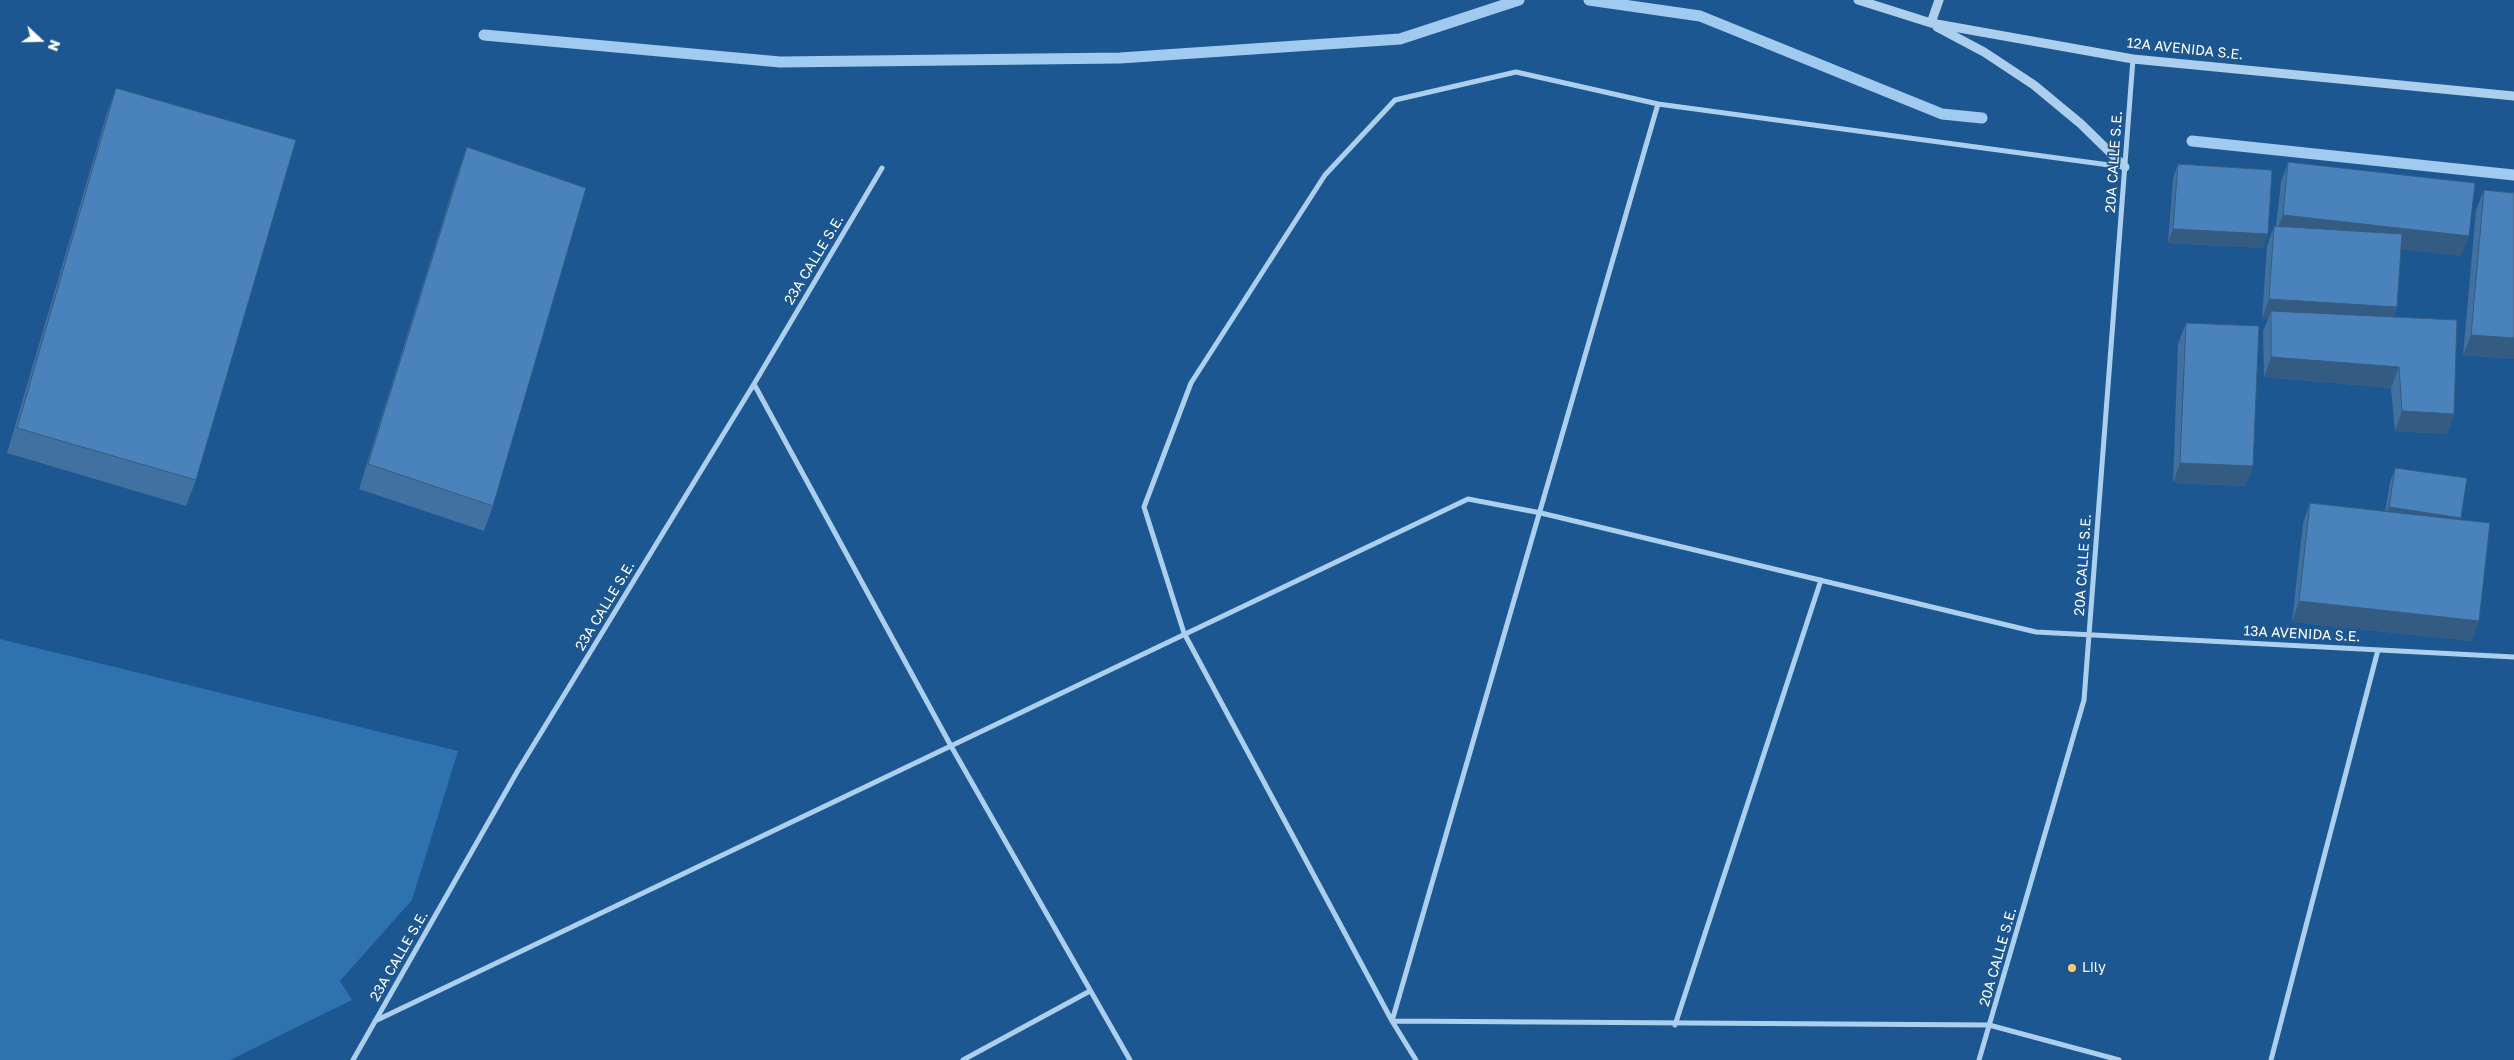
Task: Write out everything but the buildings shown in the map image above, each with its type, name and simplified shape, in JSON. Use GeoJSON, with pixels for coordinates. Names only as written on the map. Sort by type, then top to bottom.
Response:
{"type":"FeatureCollection","features":[{"type":"Feature","properties":{"kind":"street","name":"12A AVENIDA S.E."},"geometry":{"type":"LineString","coordinates":[[1858,0],[1931,23],[2133,59],[2514,96]]}},
{"type":"Feature","properties":{"kind":"street"},"geometry":{"type":"LineString","coordinates":[[1939,0],[1931,23],[1984,52],[2034,85],[2081,124],[2125,167]]}},
{"type":"Feature","properties":{"kind":"street","name":"20A CALLE S.E."},"geometry":{"type":"LineString","coordinates":[[1979,1060],[2084,700],[2133,59]]}},
{"type":"Feature","properties":{"kind":"street"},"geometry":{"type":"LineString","coordinates":[[1416,1060],[1392,1021],[1184,633],[1144,507],[1191,383],[1325,175],[1394,100],[1516,72],[1658,104],[2125,167]]}},
{"type":"Feature","properties":{"kind":"street"},"geometry":{"type":"LineString","coordinates":[[1392,1021],[1541,513],[1658,104]]}},
{"type":"Feature","properties":{"kind":"street","name":"23A CALLE S.E."},"geometry":{"type":"LineString","coordinates":[[353,1060],[517,772],[754,384],[882,168]]}},
{"type":"Feature","properties":{"kind":"street"},"geometry":{"type":"LineString","coordinates":[[754,384],[951,746],[1130,1060]]}},
{"type":"Feature","properties":{"kind":"street","name":"13A AVENIDA S.E."},"geometry":{"type":"LineString","coordinates":[[375,1021],[1468,499],[1541,513],[2036,632],[2514,657]]}},
{"type":"Feature","properties":{"kind":"street"},"geometry":{"type":"LineString","coordinates":[[1675,1025],[1821,580]]}},
{"type":"Feature","properties":{"kind":"street"},"geometry":{"type":"LineString","coordinates":[[2270,1060],[2378,650]]}},
{"type":"Feature","properties":{"kind":"street"},"geometry":{"type":"LineString","coordinates":[[963,1060],[1090,991]]}},
{"type":"Feature","properties":{"kind":"street"},"geometry":{"type":"LineString","coordinates":[[1392,1021],[1675,1025],[1990,1025],[2119,1060]]}},
{"type":"Feature","properties":{"kind":"shaded area"},"geometry":{"type":"Polygon","coordinates":[[[0,639],[458,751],[412,900],[340,981],[352,1000],[230,1060],[0,1060],[0,639]]]}},
{"type":"Feature","properties":{"kind":"waterway"},"geometry":{"type":"LineString","coordinates":[[484,35],[780,62],[1120,58],[1400,39],[1519,0]]}},
{"type":"Feature","properties":{"kind":"waterway"},"geometry":{"type":"LineString","coordinates":[[1589,0],[1700,16],[1942,114],[1982,118]]}},
{"type":"Feature","properties":{"kind":"waterway"},"geometry":{"type":"LineString","coordinates":[[2192,141],[2514,175]]}},
{"type":"Feature","properties":{"kind":"place","name":"Lily"},"geometry":{"type":"Point","coordinates":[2072,968]}}]}
